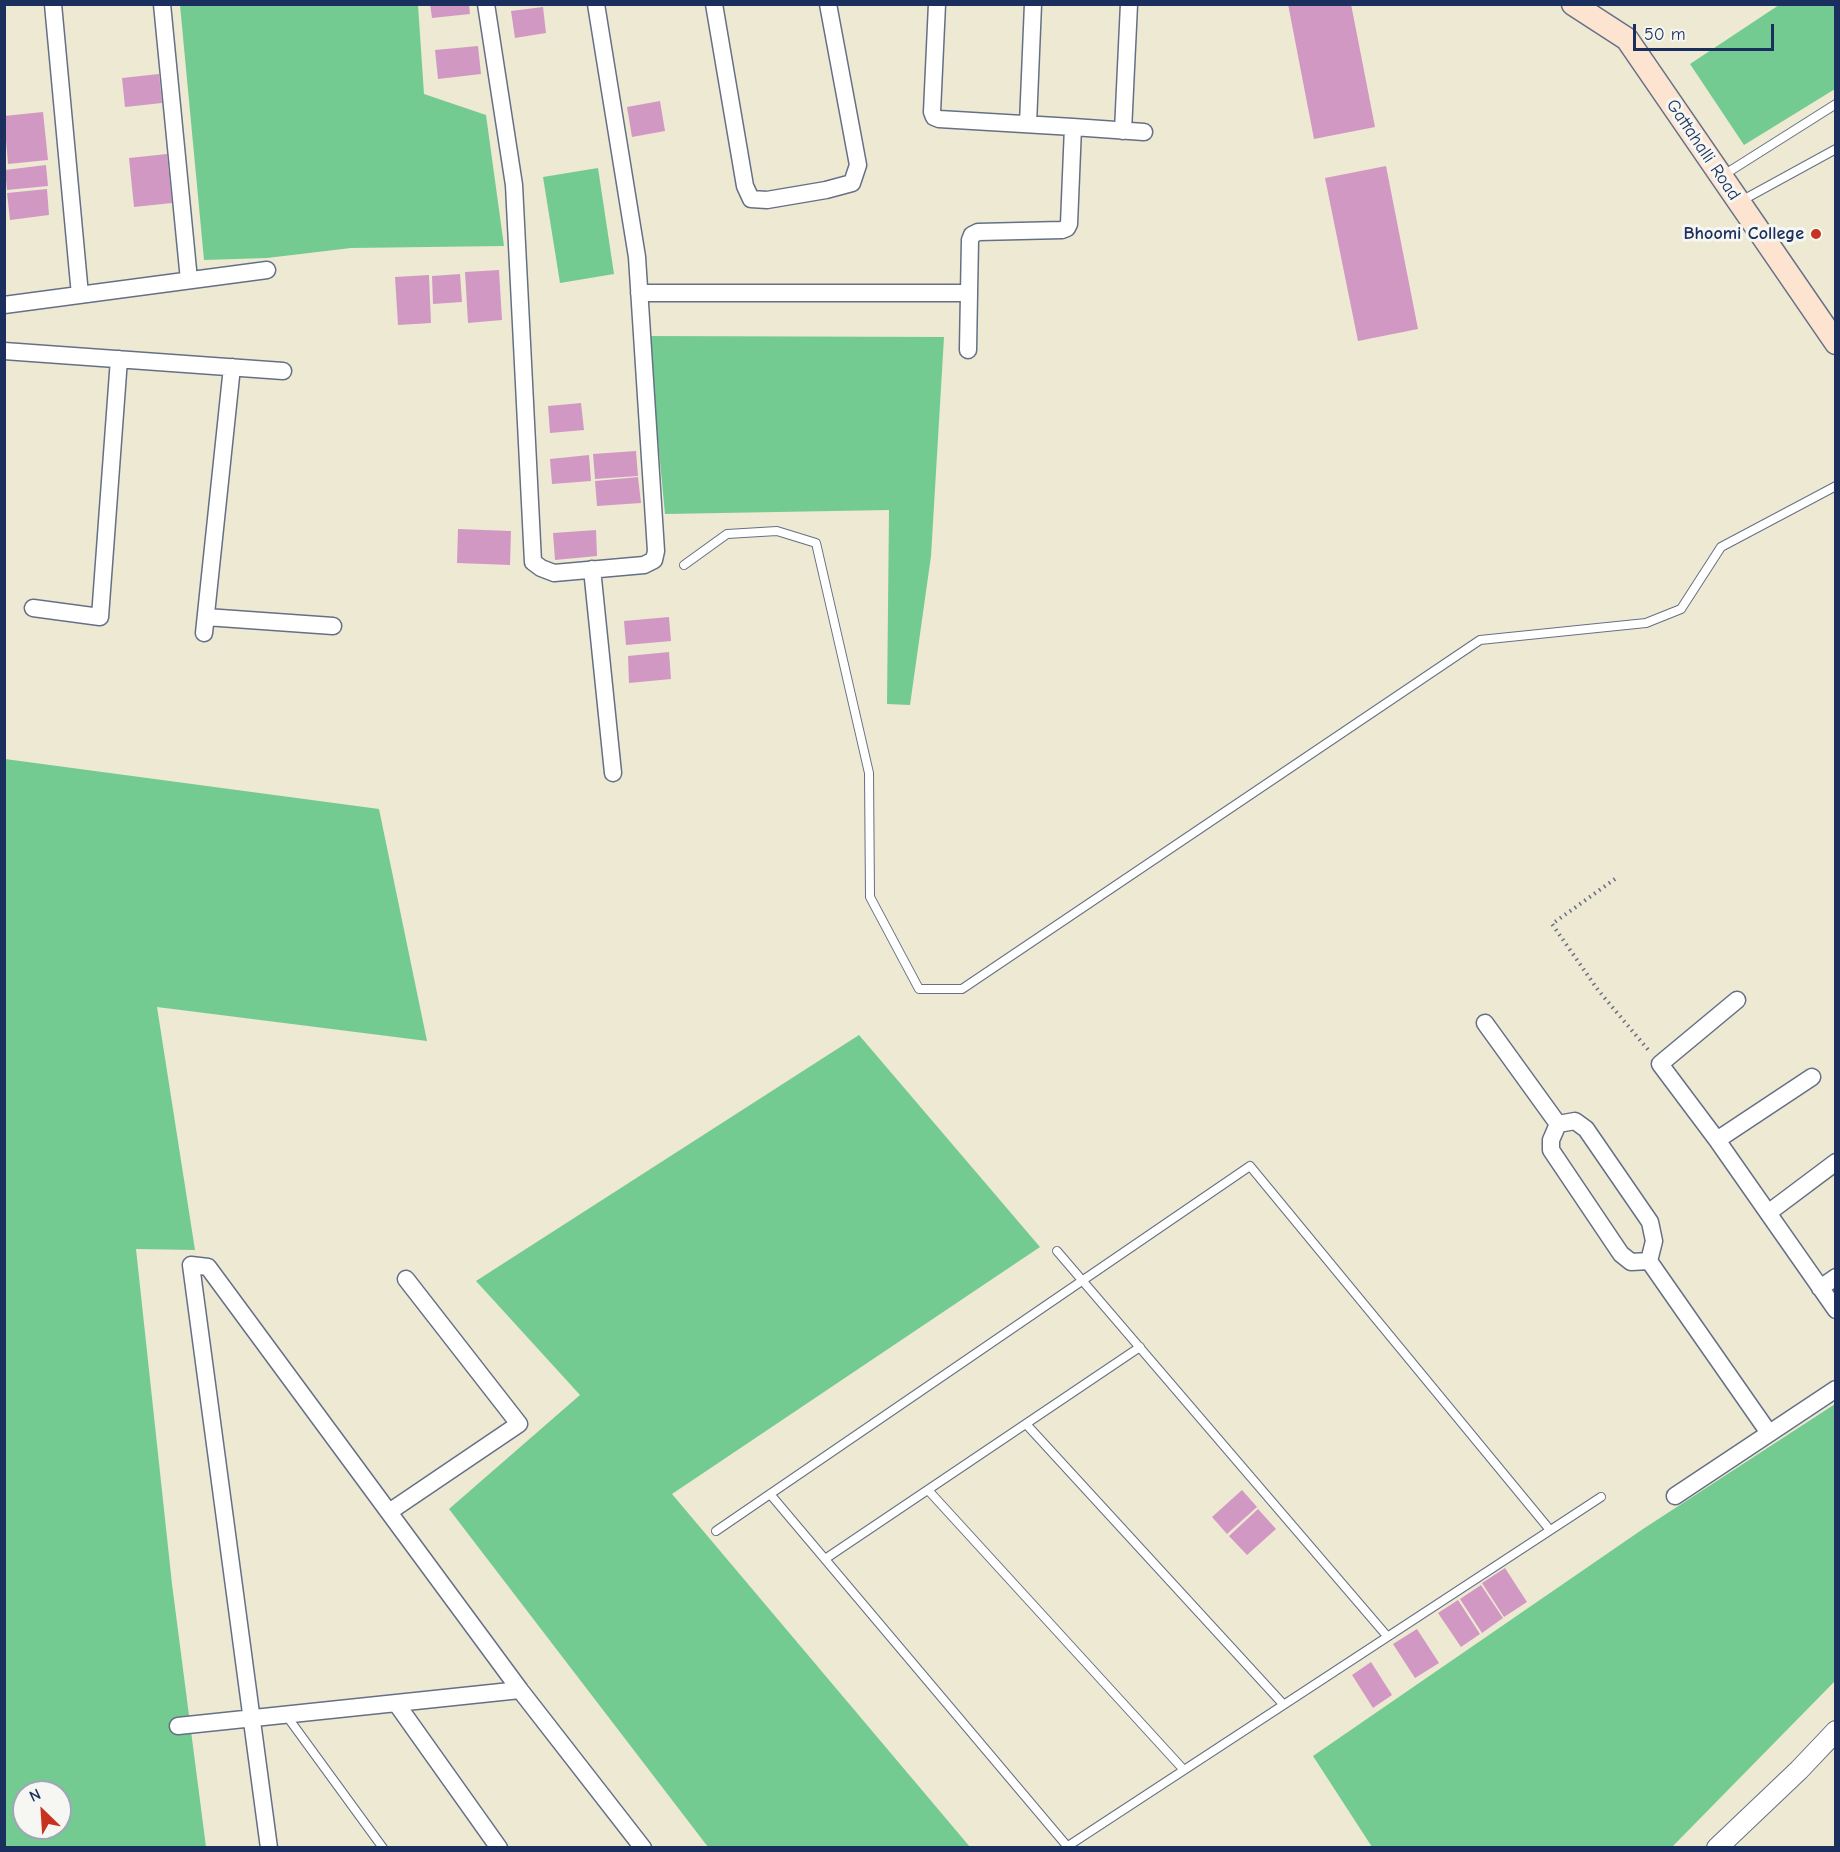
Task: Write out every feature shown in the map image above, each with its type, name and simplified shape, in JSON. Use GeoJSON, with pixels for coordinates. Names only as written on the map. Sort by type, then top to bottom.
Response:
{"type":"FeatureCollection","features":[{"type":"Feature","properties":{"kind":"main road","name":"Gattahalli Road"},"geometry":{"type":"LineString","coordinates":[[1573,4],[1627,39],[1836,343]]}},
{"type":"Feature","properties":{"kind":"street"},"geometry":{"type":"LineString","coordinates":[[53,4],[80,295]]}},
{"type":"Feature","properties":{"kind":"street"},"geometry":{"type":"LineString","coordinates":[[162,4],[189,280]]}},
{"type":"Feature","properties":{"kind":"street"},"geometry":{"type":"LineString","coordinates":[[486,4],[514,185],[533,562],[554,573],[644,565],[654,560],[656,551],[637,257],[596,4]]}},
{"type":"Feature","properties":{"kind":"street"},"geometry":{"type":"LineString","coordinates":[[714,4],[745,186],[751,199],[767,200],[852,183],[858,165],[828,4]]}},
{"type":"Feature","properties":{"kind":"street"},"geometry":{"type":"LineString","coordinates":[[937,4],[932,112],[934,117],[1144,132]]}},
{"type":"Feature","properties":{"kind":"street"},"geometry":{"type":"LineString","coordinates":[[1028,124],[1033,4]]}},
{"type":"Feature","properties":{"kind":"street"},"geometry":{"type":"LineString","coordinates":[[1123,130],[1129,4]]}},
{"type":"Feature","properties":{"kind":"street"},"geometry":{"type":"LineString","coordinates":[[968,350],[970,240],[972,235],[978,232],[1067,228],[1069,225],[1073,127]]}},
{"type":"Feature","properties":{"kind":"street"},"geometry":{"type":"LineString","coordinates":[[4,305],[267,270]]}},
{"type":"Feature","properties":{"kind":"street"},"geometry":{"type":"LineString","coordinates":[[639,293],[969,292]]}},
{"type":"Feature","properties":{"kind":"street"},"geometry":{"type":"LineString","coordinates":[[4,351],[282,371]]}},
{"type":"Feature","properties":{"kind":"street"},"geometry":{"type":"LineString","coordinates":[[33,608],[100,617],[119,359]]}},
{"type":"Feature","properties":{"kind":"street"},"geometry":{"type":"LineString","coordinates":[[232,367],[205,625],[333,626]]}},
{"type":"Feature","properties":{"kind":"street"},"geometry":{"type":"LineString","coordinates":[[592,569],[613,773]]}},
{"type":"Feature","properties":{"kind":"street"},"geometry":{"type":"LineString","coordinates":[[1737,1000],[1660,1064],[1717,1140],[1836,1310]]}},
{"type":"Feature","properties":{"kind":"street"},"geometry":{"type":"LineString","coordinates":[[1485,1023],[1558,1124]]}},
{"type":"Feature","properties":{"kind":"street"},"geometry":{"type":"LineString","coordinates":[[1717,1140],[1812,1077]]}},
{"type":"Feature","properties":{"kind":"street"},"geometry":{"type":"LineString","coordinates":[[1558,1124],[1575,1121],[1586,1129],[1650,1222],[1654,1241],[1649,1261],[1769,1433]]}},
{"type":"Feature","properties":{"kind":"street"},"geometry":{"type":"LineString","coordinates":[[1558,1124],[1551,1140],[1551,1150],[1620,1254],[1631,1262],[1649,1261]]}},
{"type":"Feature","properties":{"kind":"street"},"geometry":{"type":"LineString","coordinates":[[1768,1213],[1836,1162]]}},
{"type":"Feature","properties":{"kind":"street"},"geometry":{"type":"LineString","coordinates":[[269,1848],[191,1265],[208,1267],[520,1689],[643,1848]]}},
{"type":"Feature","properties":{"kind":"street"},"geometry":{"type":"LineString","coordinates":[[1820,1288],[1836,1277]]}},
{"type":"Feature","properties":{"kind":"street"},"geometry":{"type":"LineString","coordinates":[[389,1512],[519,1424],[406,1279]]}},
{"type":"Feature","properties":{"kind":"street"},"geometry":{"type":"LineString","coordinates":[[1675,1496],[1836,1389]]}},
{"type":"Feature","properties":{"kind":"street"},"geometry":{"type":"LineString","coordinates":[[178,1726],[520,1689]]}},
{"type":"Feature","properties":{"kind":"street"},"geometry":{"type":"LineString","coordinates":[[396,1703],[499,1848]]}},
{"type":"Feature","properties":{"kind":"street"},"geometry":{"type":"LineString","coordinates":[[1717,1848],[1799,1770],[1836,1731]]}},
{"type":"Feature","properties":{"kind":"lane"},"geometry":{"type":"LineString","coordinates":[[1722,176],[1836,104]]}},
{"type":"Feature","properties":{"kind":"lane"},"geometry":{"type":"LineString","coordinates":[[1738,202],[1836,149]]}},
{"type":"Feature","properties":{"kind":"lane"},"geometry":{"type":"LineString","coordinates":[[684,565],[727,534],[777,531],[816,543],[869,773],[870,897],[920,989],[962,988],[1480,640],[1646,623],[1681,609],[1721,547],[1836,486]]}},
{"type":"Feature","properties":{"kind":"lane"},"geometry":{"type":"LineString","coordinates":[[716,1531],[1250,1166],[1550,1530]]}},
{"type":"Feature","properties":{"kind":"lane"},"geometry":{"type":"LineString","coordinates":[[1058,1251],[1387,1636]]}},
{"type":"Feature","properties":{"kind":"lane"},"geometry":{"type":"LineString","coordinates":[[825,1559],[1140,1347]]}},
{"type":"Feature","properties":{"kind":"lane"},"geometry":{"type":"LineString","coordinates":[[1026,1424],[1283,1704]]}},
{"type":"Feature","properties":{"kind":"lane"},"geometry":{"type":"LineString","coordinates":[[928,1490],[1184,1769]]}},
{"type":"Feature","properties":{"kind":"lane"},"geometry":{"type":"LineString","coordinates":[[771,1494],[1066,1847],[1601,1497]]}},
{"type":"Feature","properties":{"kind":"lane"},"geometry":{"type":"LineString","coordinates":[[286,1715],[382,1848]]}},
{"type":"Feature","properties":{"kind":"path"},"geometry":{"type":"LineString","coordinates":[[1615,879],[1552,924],[1598,990],[1660,1064]]}},
{"type":"Feature","properties":{"kind":"green space"},"geometry":{"type":"Polygon","coordinates":[[[180,5],[418,5],[424,94],[486,115],[504,246],[351,248],[267,258],[204,260],[180,5]]]}},
{"type":"Feature","properties":{"kind":"green space"},"geometry":{"type":"Polygon","coordinates":[[[1779,5],[1835,5],[1835,89],[1744,145],[1690,64],[1779,5]]]}},
{"type":"Feature","properties":{"kind":"green space"},"geometry":{"type":"Polygon","coordinates":[[[598,168],[614,274],[560,283],[543,177],[598,168]]]}},
{"type":"Feature","properties":{"kind":"green space"},"geometry":{"type":"Polygon","coordinates":[[[648,336],[944,337],[931,556],[910,705],[887,704],[889,510],[665,514],[648,336]]]}},
{"type":"Feature","properties":{"kind":"green space"},"geometry":{"type":"Polygon","coordinates":[[[5,759],[379,809],[427,1041],[157,1007],[195,1250],[136,1249],[172,1584],[206,1847],[5,1848],[5,759]]]}},
{"type":"Feature","properties":{"kind":"green space"},"geometry":{"type":"Polygon","coordinates":[[[859,1035],[1040,1247],[672,1494],[970,1847],[708,1847],[449,1509],[580,1395],[476,1281],[859,1035]]]}},
{"type":"Feature","properties":{"kind":"green space"},"geometry":{"type":"Polygon","coordinates":[[[1835,1404],[1835,1681],[1672,1847],[1372,1847],[1313,1756],[1643,1529],[1835,1404]]]}},
{"type":"Feature","properties":{"kind":"building"},"geometry":{"type":"Polygon","coordinates":[[[430,4],[469,4],[470,14],[432,18],[430,4]]]}},
{"type":"Feature","properties":{"kind":"building"},"geometry":{"type":"Polygon","coordinates":[[[1288,4],[1351,4],[1375,127],[1314,139],[1288,4]]]}},
{"type":"Feature","properties":{"kind":"building"},"geometry":{"type":"Polygon","coordinates":[[[543,7],[546,33],[515,38],[511,11],[543,7]]]}},
{"type":"Feature","properties":{"kind":"building"},"geometry":{"type":"Polygon","coordinates":[[[478,46],[481,74],[438,79],[435,50],[478,46]]]}},
{"type":"Feature","properties":{"kind":"building"},"geometry":{"type":"Polygon","coordinates":[[[159,74],[162,103],[125,107],[122,78],[159,74]]]}},
{"type":"Feature","properties":{"kind":"building"},"geometry":{"type":"Polygon","coordinates":[[[660,101],[665,131],[632,137],[627,107],[660,101]]]}},
{"type":"Feature","properties":{"kind":"building"},"geometry":{"type":"Polygon","coordinates":[[[43,112],[48,160],[8,164],[4,116],[43,112]]]}},
{"type":"Feature","properties":{"kind":"building"},"geometry":{"type":"Polygon","coordinates":[[[167,154],[172,203],[134,207],[129,158],[167,154]]]}},
{"type":"Feature","properties":{"kind":"building"},"geometry":{"type":"Polygon","coordinates":[[[46,165],[48,186],[7,190],[5,170],[46,165]]]}},
{"type":"Feature","properties":{"kind":"building"},"geometry":{"type":"Polygon","coordinates":[[[1386,166],[1418,329],[1358,341],[1325,178],[1386,166]]]}},
{"type":"Feature","properties":{"kind":"building"},"geometry":{"type":"Polygon","coordinates":[[[47,189],[49,215],[10,220],[7,193],[47,189]]]}},
{"type":"Feature","properties":{"kind":"building"},"geometry":{"type":"Polygon","coordinates":[[[499,270],[502,320],[468,323],[465,272],[499,270]]]}},
{"type":"Feature","properties":{"kind":"building"},"geometry":{"type":"Polygon","coordinates":[[[460,274],[462,302],[433,304],[432,276],[460,274]]]}},
{"type":"Feature","properties":{"kind":"building"},"geometry":{"type":"Polygon","coordinates":[[[429,275],[431,323],[398,325],[395,277],[429,275]]]}},
{"type":"Feature","properties":{"kind":"building"},"geometry":{"type":"Polygon","coordinates":[[[581,403],[584,430],[550,433],[548,406],[581,403]]]}},
{"type":"Feature","properties":{"kind":"building"},"geometry":{"type":"Polygon","coordinates":[[[636,451],[638,476],[595,479],[593,454],[636,451]]]}},
{"type":"Feature","properties":{"kind":"building"},"geometry":{"type":"Polygon","coordinates":[[[589,455],[591,481],[552,484],[550,459],[589,455]]]}},
{"type":"Feature","properties":{"kind":"building"},"geometry":{"type":"Polygon","coordinates":[[[638,477],[641,503],[597,506],[595,481],[638,477]]]}},
{"type":"Feature","properties":{"kind":"building"},"geometry":{"type":"Polygon","coordinates":[[[458,529],[511,531],[510,565],[457,563],[458,529]]]}},
{"type":"Feature","properties":{"kind":"building"},"geometry":{"type":"Polygon","coordinates":[[[596,530],[597,556],[555,560],[553,533],[596,530]]]}},
{"type":"Feature","properties":{"kind":"building"},"geometry":{"type":"Polygon","coordinates":[[[669,617],[671,641],[626,645],[624,621],[669,617]]]}},
{"type":"Feature","properties":{"kind":"building"},"geometry":{"type":"Polygon","coordinates":[[[669,652],[671,679],[629,683],[628,656],[669,652]]]}},
{"type":"Feature","properties":{"kind":"building"},"geometry":{"type":"Polygon","coordinates":[[[1242,1490],[1257,1507],[1227,1534],[1212,1517],[1242,1490]]]}},
{"type":"Feature","properties":{"kind":"building"},"geometry":{"type":"Polygon","coordinates":[[[1258,1509],[1276,1529],[1247,1555],[1229,1536],[1258,1509]]]}},
{"type":"Feature","properties":{"kind":"building"},"geometry":{"type":"Polygon","coordinates":[[[1505,1568],[1527,1602],[1504,1617],[1482,1583],[1505,1568]]]}},
{"type":"Feature","properties":{"kind":"building"},"geometry":{"type":"Polygon","coordinates":[[[1481,1585],[1503,1618],[1482,1633],[1460,1599],[1481,1585]]]}},
{"type":"Feature","properties":{"kind":"building"},"geometry":{"type":"Polygon","coordinates":[[[1458,1600],[1480,1634],[1461,1647],[1438,1613],[1458,1600]]]}},
{"type":"Feature","properties":{"kind":"building"},"geometry":{"type":"Polygon","coordinates":[[[1417,1629],[1439,1663],[1415,1678],[1393,1644],[1417,1629]]]}},
{"type":"Feature","properties":{"kind":"building"},"geometry":{"type":"Polygon","coordinates":[[[1371,1662],[1392,1695],[1373,1708],[1352,1675],[1371,1662]]]}},
{"type":"Feature","properties":{"kind":"place","name":"Bhoomi College"},"geometry":{"type":"Point","coordinates":[1816,234]}}]}
